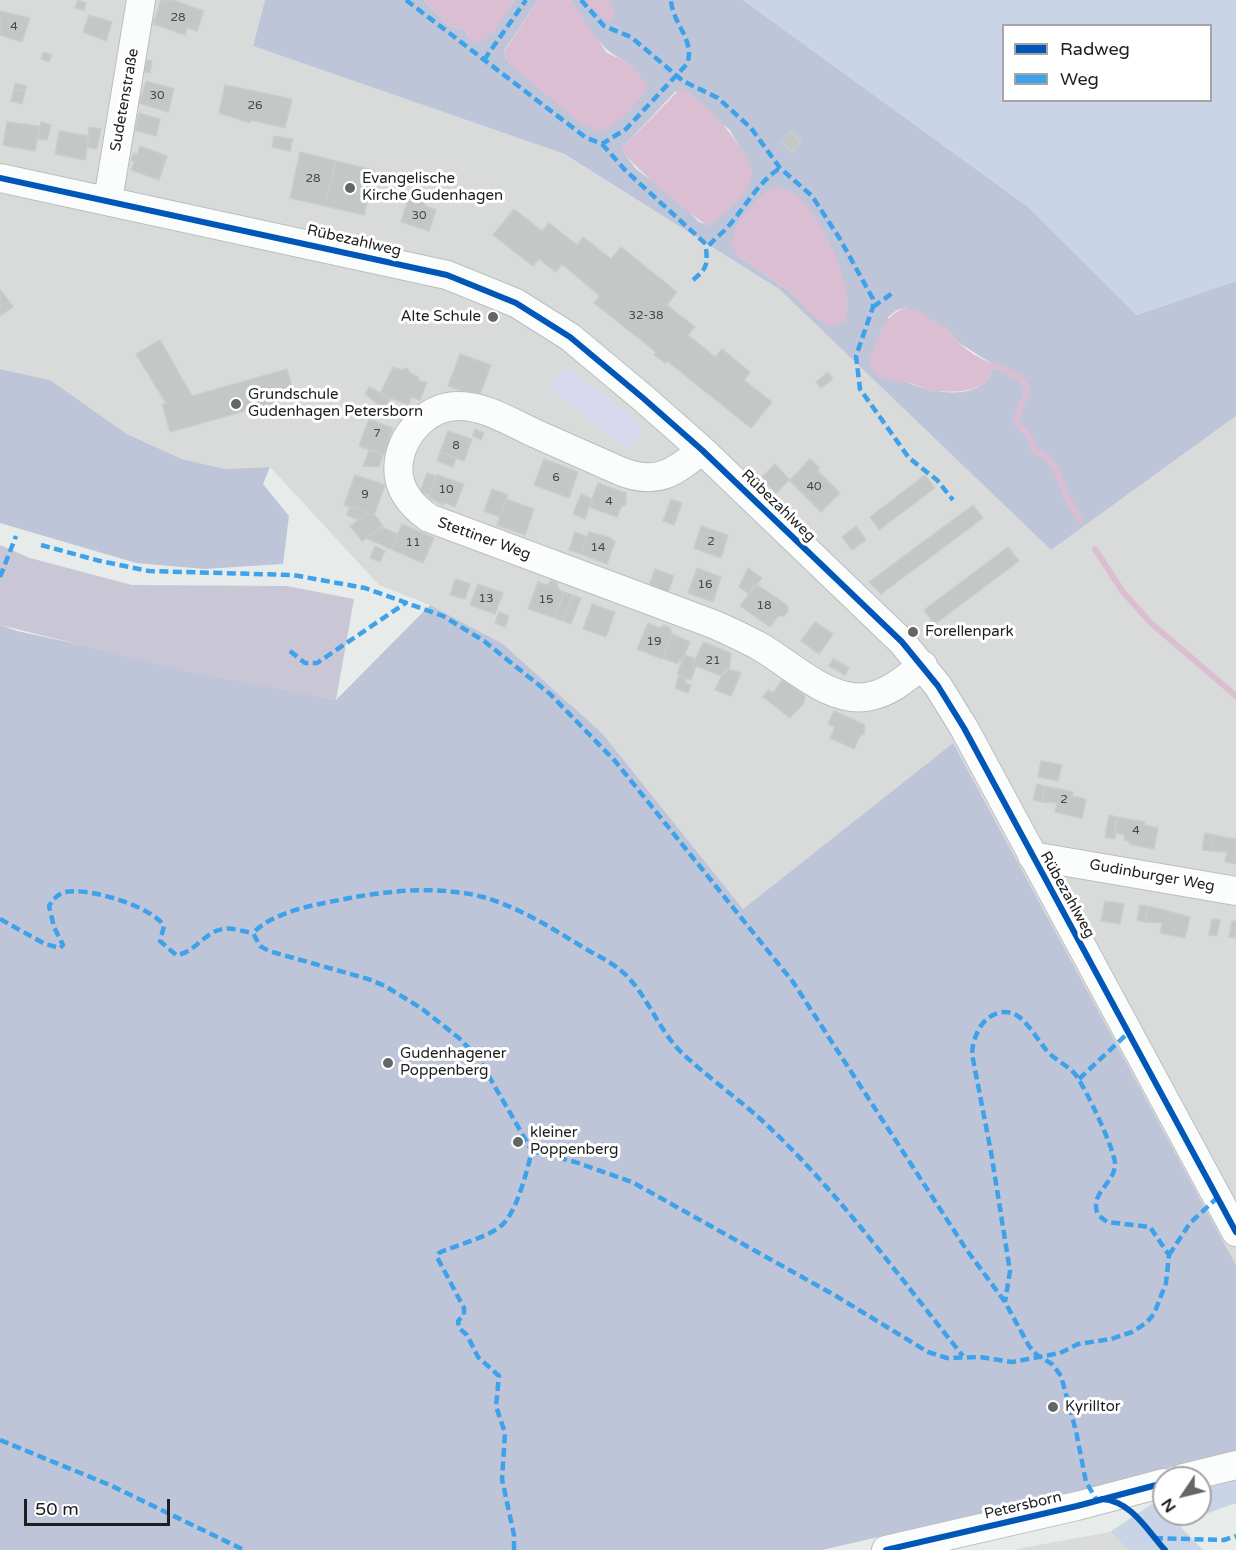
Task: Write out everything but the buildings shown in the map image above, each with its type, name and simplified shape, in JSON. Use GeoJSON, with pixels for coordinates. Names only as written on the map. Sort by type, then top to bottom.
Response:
{"type":"FeatureCollection","features":[{"type":"Feature","properties":{"kind":"street","name":"Sudetenstraße"},"geometry":{"type":"LineString","coordinates":[[108,200],[141,0]]}},
{"type":"Feature","properties":{"kind":"street","name":"Rübezahlweg"},"geometry":{"type":"LineString","coordinates":[[0,178],[447,275],[516,303],[555,325],[589,351],[702,450],[902,642],[923,665],[964,728],[1236,1232]]}},
{"type":"Feature","properties":{"kind":"street","name":"Stettiner Weg"},"geometry":{"type":"LineString","coordinates":[[702,450],[665,476],[643,478],[620,471],[484,410],[451,406],[431,414],[409,434],[400,454],[399,475],[405,494],[429,518],[713,624],[759,646],[836,693],[862,698],[877,695],[895,686],[923,665]]}},
{"type":"Feature","properties":{"kind":"street","name":"Gudinburger Weg"},"geometry":{"type":"LineString","coordinates":[[1032,856],[1236,891]]}},
{"type":"Feature","properties":{"kind":"street"},"geometry":{"type":"LineString","coordinates":[[1212,1471],[1236,1465]]}},
{"type":"Feature","properties":{"kind":"street","name":"Petersborn"},"geometry":{"type":"LineString","coordinates":[[886,1550],[1152,1486]]}},
{"type":"Feature","properties":{"kind":"shaded area"},"geometry":{"type":"Polygon","coordinates":[[[0,0],[265,0],[253,46],[563,154],[779,289],[1051,550],[1236,416],[1236,1265],[953,743],[743,909],[602,733],[503,644],[430,605],[379,585],[270,467],[225,469],[182,459],[127,434],[50,380],[0,369],[0,0]]]}},
{"type":"Feature","properties":{"kind":"shaded area"},"geometry":{"type":"Polygon","coordinates":[[[265,0],[424,0],[449,26],[465,29],[468,36],[499,22],[515,0],[538,0],[504,51],[506,58],[582,124],[627,62],[601,43],[570,0],[743,0],[1028,207],[1137,315],[1236,281],[1236,416],[1051,550],[779,289],[564,154],[253,46],[265,0]],[[676,91],[621,149],[636,169],[675,198],[699,222],[709,225],[746,186],[752,174],[751,167],[729,129],[676,91]],[[776,187],[740,257],[796,296],[807,310],[776,187]],[[907,308],[897,310],[888,317],[909,383],[937,391],[958,392],[977,388],[986,381],[994,365],[956,341],[947,329],[907,308]]]}},
{"type":"Feature","properties":{"kind":"shaded area"},"geometry":{"type":"Polygon","coordinates":[[[424,0],[515,0],[493,32],[480,43],[470,39],[465,29],[449,26],[424,0]]]}},
{"type":"Feature","properties":{"kind":"shaded area"},"geometry":{"type":"Polygon","coordinates":[[[538,0],[570,0],[607,53],[627,62],[648,84],[640,99],[614,124],[599,132],[582,124],[510,65],[504,52],[538,0]]]}},
{"type":"Feature","properties":{"kind":"shaded area"},"geometry":{"type":"Polygon","coordinates":[[[584,0],[609,0],[614,10],[613,21],[608,22],[584,0]]]}},
{"type":"Feature","properties":{"kind":"shaded area"},"geometry":{"type":"Polygon","coordinates":[[[743,0],[1236,0],[1236,281],[1137,315],[1028,207],[743,0]]]}},
{"type":"Feature","properties":{"kind":"shaded area"},"geometry":{"type":"Polygon","coordinates":[[[682,87],[722,124],[752,169],[751,180],[742,196],[709,225],[692,215],[664,192],[621,149],[682,87]]]}},
{"type":"Feature","properties":{"kind":"shaded area"},"geometry":{"type":"Polygon","coordinates":[[[776,187],[790,191],[797,196],[807,206],[827,237],[836,256],[847,293],[848,309],[844,322],[828,326],[807,310],[796,296],[740,257],[731,245],[736,229],[747,211],[761,195],[776,187]]]}},
{"type":"Feature","properties":{"kind":"shaded area"},"geometry":{"type":"Polygon","coordinates":[[[907,308],[918,311],[947,329],[956,341],[973,354],[994,365],[985,382],[967,390],[945,392],[880,377],[869,361],[887,321],[892,315],[907,308]]]}},
{"type":"Feature","properties":{"kind":"shaded area"},"geometry":{"type":"Polygon","coordinates":[[[566,367],[638,421],[642,432],[628,450],[548,387],[566,367]]]}},
{"type":"Feature","properties":{"kind":"shaded area"},"geometry":{"type":"Polygon","coordinates":[[[0,369],[50,380],[127,434],[182,459],[225,469],[270,467],[263,484],[289,516],[283,564],[204,569],[136,563],[0,523],[0,369]]]}},
{"type":"Feature","properties":{"kind":"shaded area"},"geometry":{"type":"Polygon","coordinates":[[[0,545],[30,558],[132,585],[287,586],[354,599],[336,700],[195,673],[0,625],[0,545]]]}},
{"type":"Feature","properties":{"kind":"shaded area"},"geometry":{"type":"Polygon","coordinates":[[[430,605],[503,644],[602,733],[743,909],[953,743],[1236,1265],[1236,1451],[1176,1466],[1152,1466],[1152,1472],[822,1550],[0,1550],[0,625],[17,631],[336,700],[430,605]]]}},
{"type":"Feature","properties":{"kind":"shaded area"},"geometry":{"type":"Polygon","coordinates":[[[1236,1479],[1236,1503],[1212,1512],[1212,1484],[1236,1479]]]}},
{"type":"Feature","properties":{"kind":"shaded area"},"geometry":{"type":"Polygon","coordinates":[[[1152,1504],[1152,1526],[1180,1526],[1203,1550],[1128,1550],[1110,1532],[1152,1504]]]}},
{"type":"Feature","properties":{"kind":"shaded area"},"geometry":{"type":"Polygon","coordinates":[[[1110,1532],[1128,1550],[1015,1550],[1022,1548],[1110,1532]]]}},
{"type":"Feature","properties":{"kind":"waterway"},"geometry":{"type":"LineString","coordinates":[[994,365],[1020,378],[1028,389],[1015,421],[1029,436],[1035,451],[1054,465],[1068,500],[1081,521]]}},
{"type":"Feature","properties":{"kind":"waterway"},"geometry":{"type":"LineString","coordinates":[[1095,549],[1123,592],[1151,623],[1236,696]]}},
{"type":"Feature","properties":{"kind":"marked path"},"geometry":{"type":"LineString","coordinates":[[406,0],[585,137],[602,144],[626,129],[687,64],[688,48],[671,0]]}},
{"type":"Feature","properties":{"kind":"marked path"},"geometry":{"type":"LineString","coordinates":[[484,60],[526,0]]}},
{"type":"Feature","properties":{"kind":"marked path"},"geometry":{"type":"LineString","coordinates":[[581,0],[604,26],[631,37],[683,81],[718,98],[751,128],[780,168],[812,196],[840,239],[873,299],[873,307],[856,356],[860,389],[909,458],[937,480],[953,500]]}},
{"type":"Feature","properties":{"kind":"marked path"},"geometry":{"type":"LineString","coordinates":[[602,144],[626,171],[708,246]]}},
{"type":"Feature","properties":{"kind":"marked path"},"geometry":{"type":"LineString","coordinates":[[693,280],[705,267],[706,249],[726,229],[758,188],[780,168]]}},
{"type":"Feature","properties":{"kind":"marked path"},"geometry":{"type":"LineString","coordinates":[[873,307],[894,292]]}},
{"type":"Feature","properties":{"kind":"marked path"},"geometry":{"type":"LineString","coordinates":[[0,577],[16,536]]}},
{"type":"Feature","properties":{"kind":"marked path"},"geometry":{"type":"LineString","coordinates":[[41,545],[149,571],[293,575],[365,588],[443,616],[484,641],[550,694],[615,761],[793,982],[966,1249],[1005,1302],[1029,1346],[1037,1355],[1052,1364],[1061,1376],[1076,1431],[1086,1482],[1096,1499],[1102,1499]]}},
{"type":"Feature","properties":{"kind":"marked path"},"geometry":{"type":"LineString","coordinates":[[290,651],[305,663],[317,663],[407,602]]}},
{"type":"Feature","properties":{"kind":"marked path"},"geometry":{"type":"LineString","coordinates":[[514,1550],[514,1535],[502,1479],[505,1433],[496,1406],[499,1376],[478,1357],[467,1335],[459,1328],[458,1321],[464,1315],[464,1308],[437,1257],[439,1253],[481,1237],[502,1225],[517,1201],[532,1151],[479,1059],[459,1038],[421,1008],[385,986],[368,979],[269,951],[260,946],[253,933],[262,925],[285,913],[383,893],[416,890],[450,891],[483,897],[521,912],[611,963],[635,985],[667,1035],[683,1054],[767,1125],[820,1179],[963,1356]]}},
{"type":"Feature","properties":{"kind":"marked path"},"geometry":{"type":"LineString","coordinates":[[0,919],[45,944],[60,948],[63,945],[54,927],[49,906],[62,893],[72,891],[116,899],[146,911],[164,926],[160,941],[176,955],[189,951],[216,931],[230,929],[253,933]]}},
{"type":"Feature","properties":{"kind":"marked path"},"geometry":{"type":"LineString","coordinates":[[532,1151],[575,1162],[632,1182],[836,1296],[928,1352],[947,1358],[980,1357],[1012,1362],[1060,1353],[1078,1344],[1111,1339],[1132,1332],[1146,1323],[1154,1314],[1166,1283],[1169,1255],[1150,1227],[1107,1222],[1098,1215],[1096,1207],[1099,1195],[1110,1179],[1115,1166],[1106,1134],[1075,1074],[1050,1054],[1027,1025],[1013,1013],[996,1014],[983,1023],[975,1037],[972,1054],[991,1152],[1010,1271],[1005,1302]]}},
{"type":"Feature","properties":{"kind":"marked path"},"geometry":{"type":"LineString","coordinates":[[1079,1079],[1128,1033]]}},
{"type":"Feature","properties":{"kind":"marked path"},"geometry":{"type":"LineString","coordinates":[[1169,1255],[1190,1223],[1217,1198]]}},
{"type":"Feature","properties":{"kind":"marked path"},"geometry":{"type":"LineString","coordinates":[[0,1440],[112,1486],[244,1550]]}},
{"type":"Feature","properties":{"kind":"marked path"},"geometry":{"type":"LineString","coordinates":[[1154,1538],[1224,1540],[1236,1536]]}},
{"type":"Feature","properties":{"kind":"cycle path"},"geometry":{"type":"LineString","coordinates":[[0,178],[447,275],[516,303],[570,337],[643,398],[702,450],[902,642],[938,686],[964,728],[1236,1232]]}},
{"type":"Feature","properties":{"kind":"cycle path"},"geometry":{"type":"LineString","coordinates":[[886,1550],[1152,1486]]}},
{"type":"Feature","properties":{"kind":"cycle path"},"geometry":{"type":"LineString","coordinates":[[1102,1499],[1122,1505],[1130,1511],[1165,1550]]}},
{"type":"Feature","properties":{"kind":"place","name":"Evangelische Kirche Gudenhagen"},"geometry":{"type":"Point","coordinates":[350,188]}},
{"type":"Feature","properties":{"kind":"place","name":"Alte Schule"},"geometry":{"type":"Point","coordinates":[493,317]}},
{"type":"Feature","properties":{"kind":"place","name":"Grundschule Gudenhagen Petersborn"},"geometry":{"type":"Point","coordinates":[236,404]}},
{"type":"Feature","properties":{"kind":"place","name":"Forellenpark"},"geometry":{"type":"Point","coordinates":[913,632]}},
{"type":"Feature","properties":{"kind":"place","name":"Gudenhagener Poppenberg"},"geometry":{"type":"Point","coordinates":[388,1063]}},
{"type":"Feature","properties":{"kind":"place","name":"kleiner Poppenberg"},"geometry":{"type":"Point","coordinates":[518,1142]}},
{"type":"Feature","properties":{"kind":"place","name":"Kyrilltor"},"geometry":{"type":"Point","coordinates":[1053,1407]}}]}
